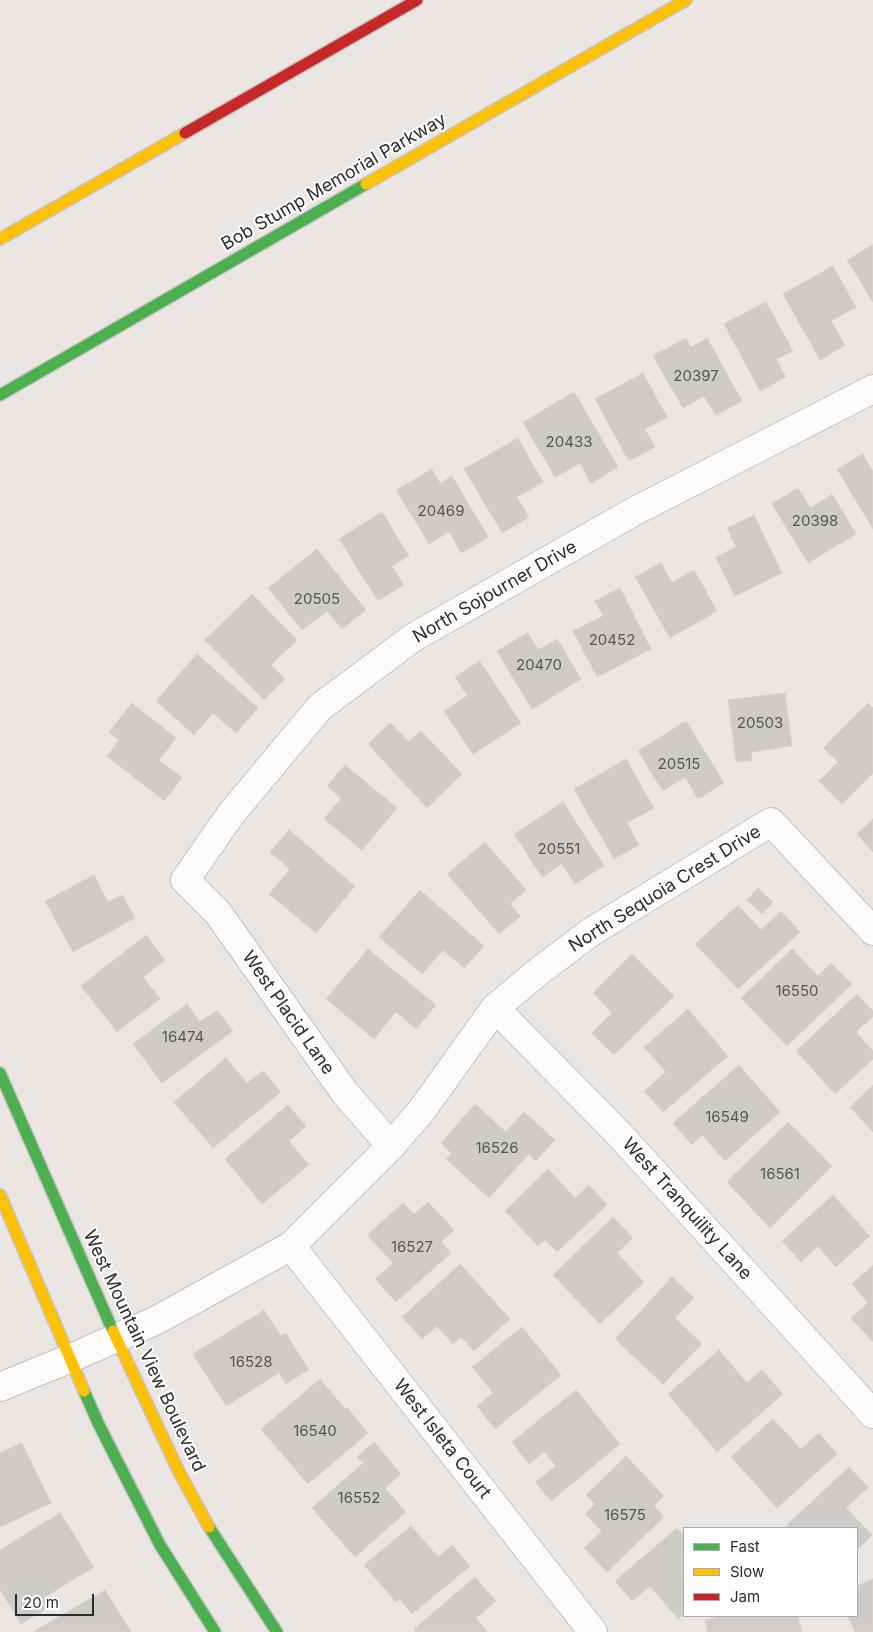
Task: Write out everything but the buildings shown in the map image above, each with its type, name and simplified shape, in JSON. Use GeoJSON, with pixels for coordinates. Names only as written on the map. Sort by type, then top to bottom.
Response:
{"type":"FeatureCollection","features":[{"type":"Feature","properties":{"kind":"main road"},"geometry":{"type":"LineString","coordinates":[[0,239],[417,0]]}},
{"type":"Feature","properties":{"kind":"main road","name":"Bob Stump Memorial Parkway"},"geometry":{"type":"LineString","coordinates":[[0,395],[686,0]]}},
{"type":"Feature","properties":{"kind":"main road","name":"West Mountain View Boulevard"},"geometry":{"type":"LineString","coordinates":[[0,1073],[116,1338],[171,1456],[193,1498],[240,1577],[277,1632]]}},
{"type":"Feature","properties":{"kind":"main road"},"geometry":{"type":"LineString","coordinates":[[0,1195],[100,1425],[160,1545],[215,1632]]}},
{"type":"Feature","properties":{"kind":"street","name":"North Sojourner Drive"},"geometry":{"type":"LineString","coordinates":[[185,880],[231,814],[320,707],[414,637],[633,512],[873,389]]}},
{"type":"Feature","properties":{"kind":"street","name":"North Sequoia Crest Drive"},"geometry":{"type":"LineString","coordinates":[[0,1387],[157,1320],[291,1246],[391,1146],[422,1110],[495,1008],[538,972],[591,932],[771,822],[873,931]]}},
{"type":"Feature","properties":{"kind":"street","name":"West Placid Lane"},"geometry":{"type":"LineString","coordinates":[[185,880],[218,914],[345,1093],[391,1146]]}},
{"type":"Feature","properties":{"kind":"street","name":"West Tranquility Lane"},"geometry":{"type":"LineString","coordinates":[[495,1008],[619,1134],[873,1414]]}},
{"type":"Feature","properties":{"kind":"street","name":"West Isleta Court"},"geometry":{"type":"LineString","coordinates":[[291,1246],[593,1632]]}},
{"type":"Feature","properties":{"kind":"traffic: fast"},"geometry":{"type":"LineString","coordinates":[[0,395],[366,184]]}},
{"type":"Feature","properties":{"kind":"traffic: fast"},"geometry":{"type":"LineString","coordinates":[[0,1073],[113,1331]]}},
{"type":"Feature","properties":{"kind":"traffic: fast"},"geometry":{"type":"LineString","coordinates":[[84,1391],[99,1425],[160,1545],[215,1632]]}},
{"type":"Feature","properties":{"kind":"traffic: fast"},"geometry":{"type":"LineString","coordinates":[[209,1527],[277,1632]]}},
{"type":"Feature","properties":{"kind":"traffic: slow"},"geometry":{"type":"LineString","coordinates":[[366,184],[686,0]]}},
{"type":"Feature","properties":{"kind":"traffic: slow"},"geometry":{"type":"LineString","coordinates":[[0,239],[185,133]]}},
{"type":"Feature","properties":{"kind":"traffic: slow"},"geometry":{"type":"LineString","coordinates":[[0,1195],[84,1391]]}},
{"type":"Feature","properties":{"kind":"traffic: slow"},"geometry":{"type":"LineString","coordinates":[[113,1331],[179,1472],[209,1527]]}},
{"type":"Feature","properties":{"kind":"traffic: jam"},"geometry":{"type":"LineString","coordinates":[[185,133],[417,0]]}}]}
